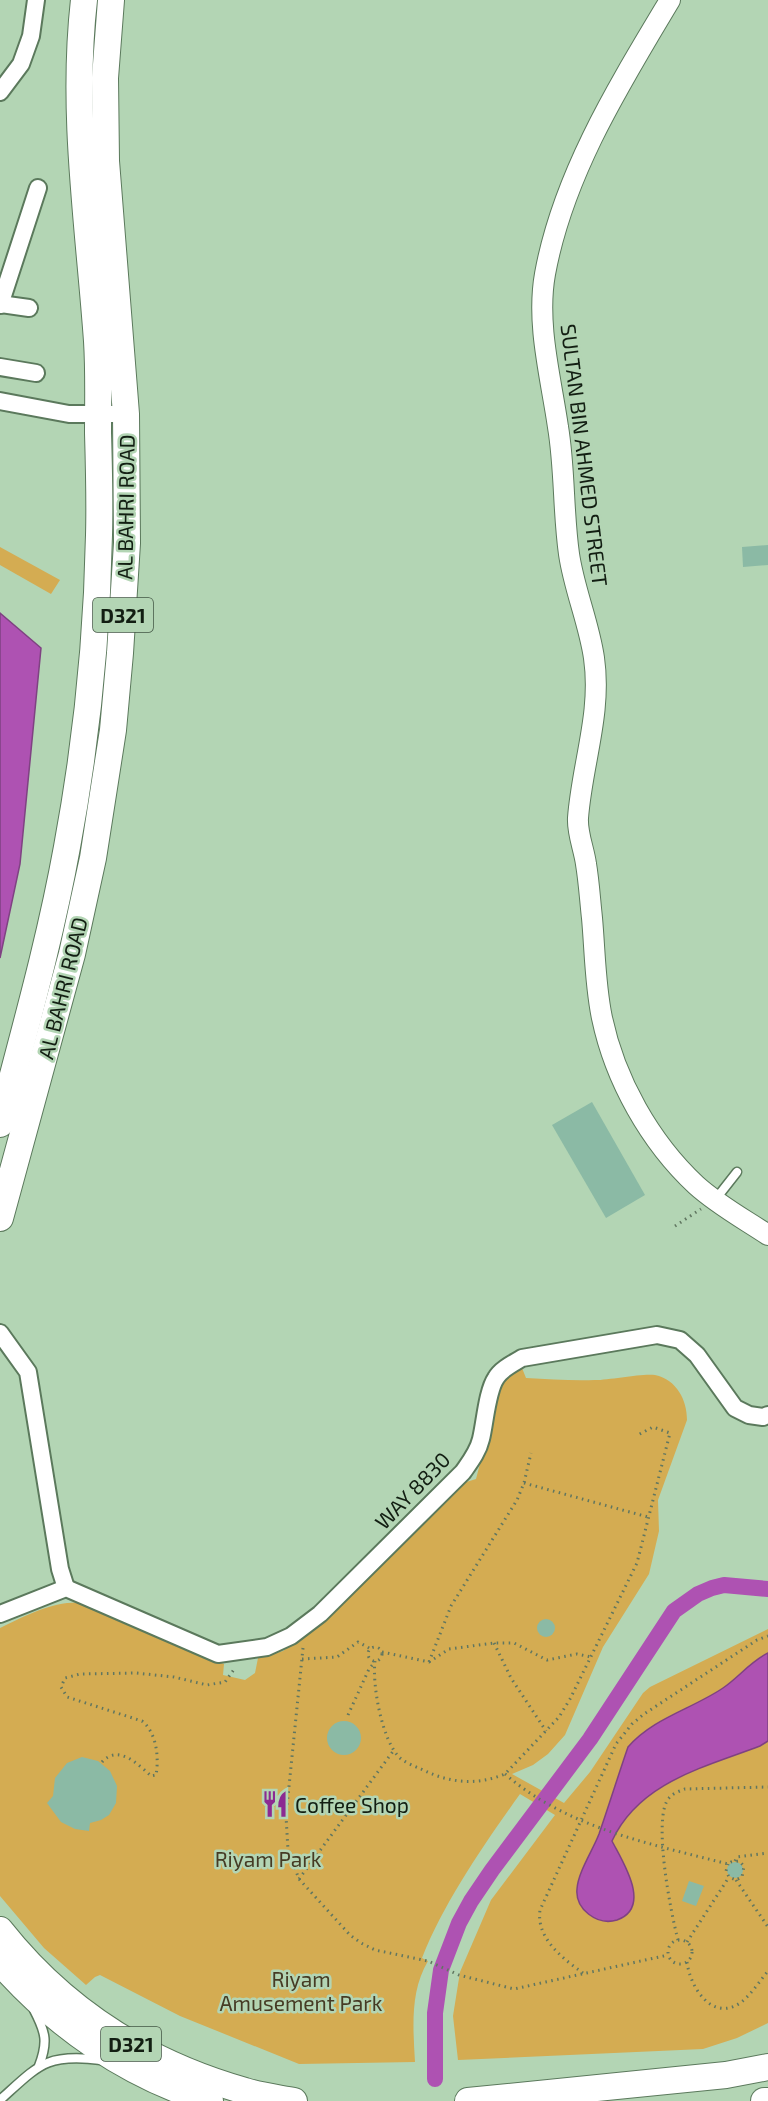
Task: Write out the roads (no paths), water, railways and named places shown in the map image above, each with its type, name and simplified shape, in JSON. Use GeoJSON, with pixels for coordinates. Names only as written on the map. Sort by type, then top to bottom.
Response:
{"type":"FeatureCollection","features":[{"type":"Feature","properties":{"kind":"main road","name":"AL BAHRI ROAD"},"geometry":{"type":"LineString","coordinates":[[0,1124],[45,949],[67,849],[77,789],[93,652],[99,535],[98,414],[97,345],[80,145],[79,86],[84,0]]}},
{"type":"Feature","properties":{"kind":"main road","name":"AL BAHRI ROAD"},"geometry":{"type":"LineString","coordinates":[[0,1218],[72,954],[93,858],[104,794],[120,654],[127,543],[126,414],[106,161],[105,78],[111,0]]}},
{"type":"Feature","properties":{"kind":"main road","name":"D321"},"geometry":{"type":"LineString","coordinates":[[0,1930],[33,1970],[66,1999],[137,2048],[202,2077],[247,2092],[294,2101]]}},
{"type":"Feature","properties":{"kind":"main road","name":"D321"},"geometry":{"type":"LineString","coordinates":[[0,1962],[19,1984],[52,2015],[94,2046],[123,2063],[192,2096],[210,2101]]}},
{"type":"Feature","properties":{"kind":"main road"},"geometry":{"type":"LineString","coordinates":[[726,2075],[768,2053]]}},
{"type":"Feature","properties":{"kind":"main road"},"geometry":{"type":"LineString","coordinates":[[468,2101],[726,2075],[768,2067]]}},
{"type":"Feature","properties":{"kind":"street"},"geometry":{"type":"LineString","coordinates":[[0,92],[21,64],[31,36],[36,0]]}},
{"type":"Feature","properties":{"kind":"street","name":"SULTAN BIN AHMED STREET"},"geometry":{"type":"LineString","coordinates":[[670,0],[622,81],[579,165],[545,272],[542,299],[563,464],[569,557],[594,658],[596,687],[594,724],[577,824],[586,863],[602,1017],[612,1057],[634,1104],[677,1166],[715,1201],[768,1235]]}},
{"type":"Feature","properties":{"kind":"street"},"geometry":{"type":"LineString","coordinates":[[29,308],[0,304],[38,188]]}},
{"type":"Feature","properties":{"kind":"street"},"geometry":{"type":"LineString","coordinates":[[0,367],[36,373]]}},
{"type":"Feature","properties":{"kind":"street"},"geometry":{"type":"LineString","coordinates":[[0,401],[69,414],[126,414]]}},
{"type":"Feature","properties":{"kind":"street"},"geometry":{"type":"LineString","coordinates":[[0,1333],[28,1372],[60,1569],[66,1587],[0,1614]]}},
{"type":"Feature","properties":{"kind":"street","name":"WAY 8830"},"geometry":{"type":"LineString","coordinates":[[66,1587],[218,1654],[267,1647],[291,1636],[320,1614],[463,1472],[475,1455],[481,1439],[485,1413],[495,1378],[522,1358],[657,1335],[680,1340],[697,1355],[735,1408],[749,1415],[763,1417],[768,1415]]}},
{"type":"Feature","properties":{"kind":"lane"},"geometry":{"type":"LineString","coordinates":[[715,1201],[737,1172]]}},
{"type":"Feature","properties":{"kind":"lane"},"geometry":{"type":"LineString","coordinates":[[19,1984],[44,2028],[46,2048],[39,2066]]}},
{"type":"Feature","properties":{"kind":"lane"},"geometry":{"type":"LineString","coordinates":[[0,2100],[39,2066],[54,2060],[78,2057],[123,2063]]}},
{"type":"Feature","properties":{"kind":"waterway"},"geometry":{"type":"LineString","coordinates":[[435,2079],[435,2013],[441,1970],[459,1923],[492,1870],[590,1739],[674,1611],[698,1594],[724,1585],[768,1589]]}},
{"type":"Feature","properties":{"kind":"place","name":"Coffee Shop"},"geometry":{"type":"Point","coordinates":[275,1804]}},
{"type":"Feature","properties":{"kind":"park label","name":"Riyam Park"},"geometry":{"type":"Point","coordinates":[268,1858]}},
{"type":"Feature","properties":{"kind":"park label","name":"Riyam Amusement Park"},"geometry":{"type":"Point","coordinates":[301,1990]}}]}
